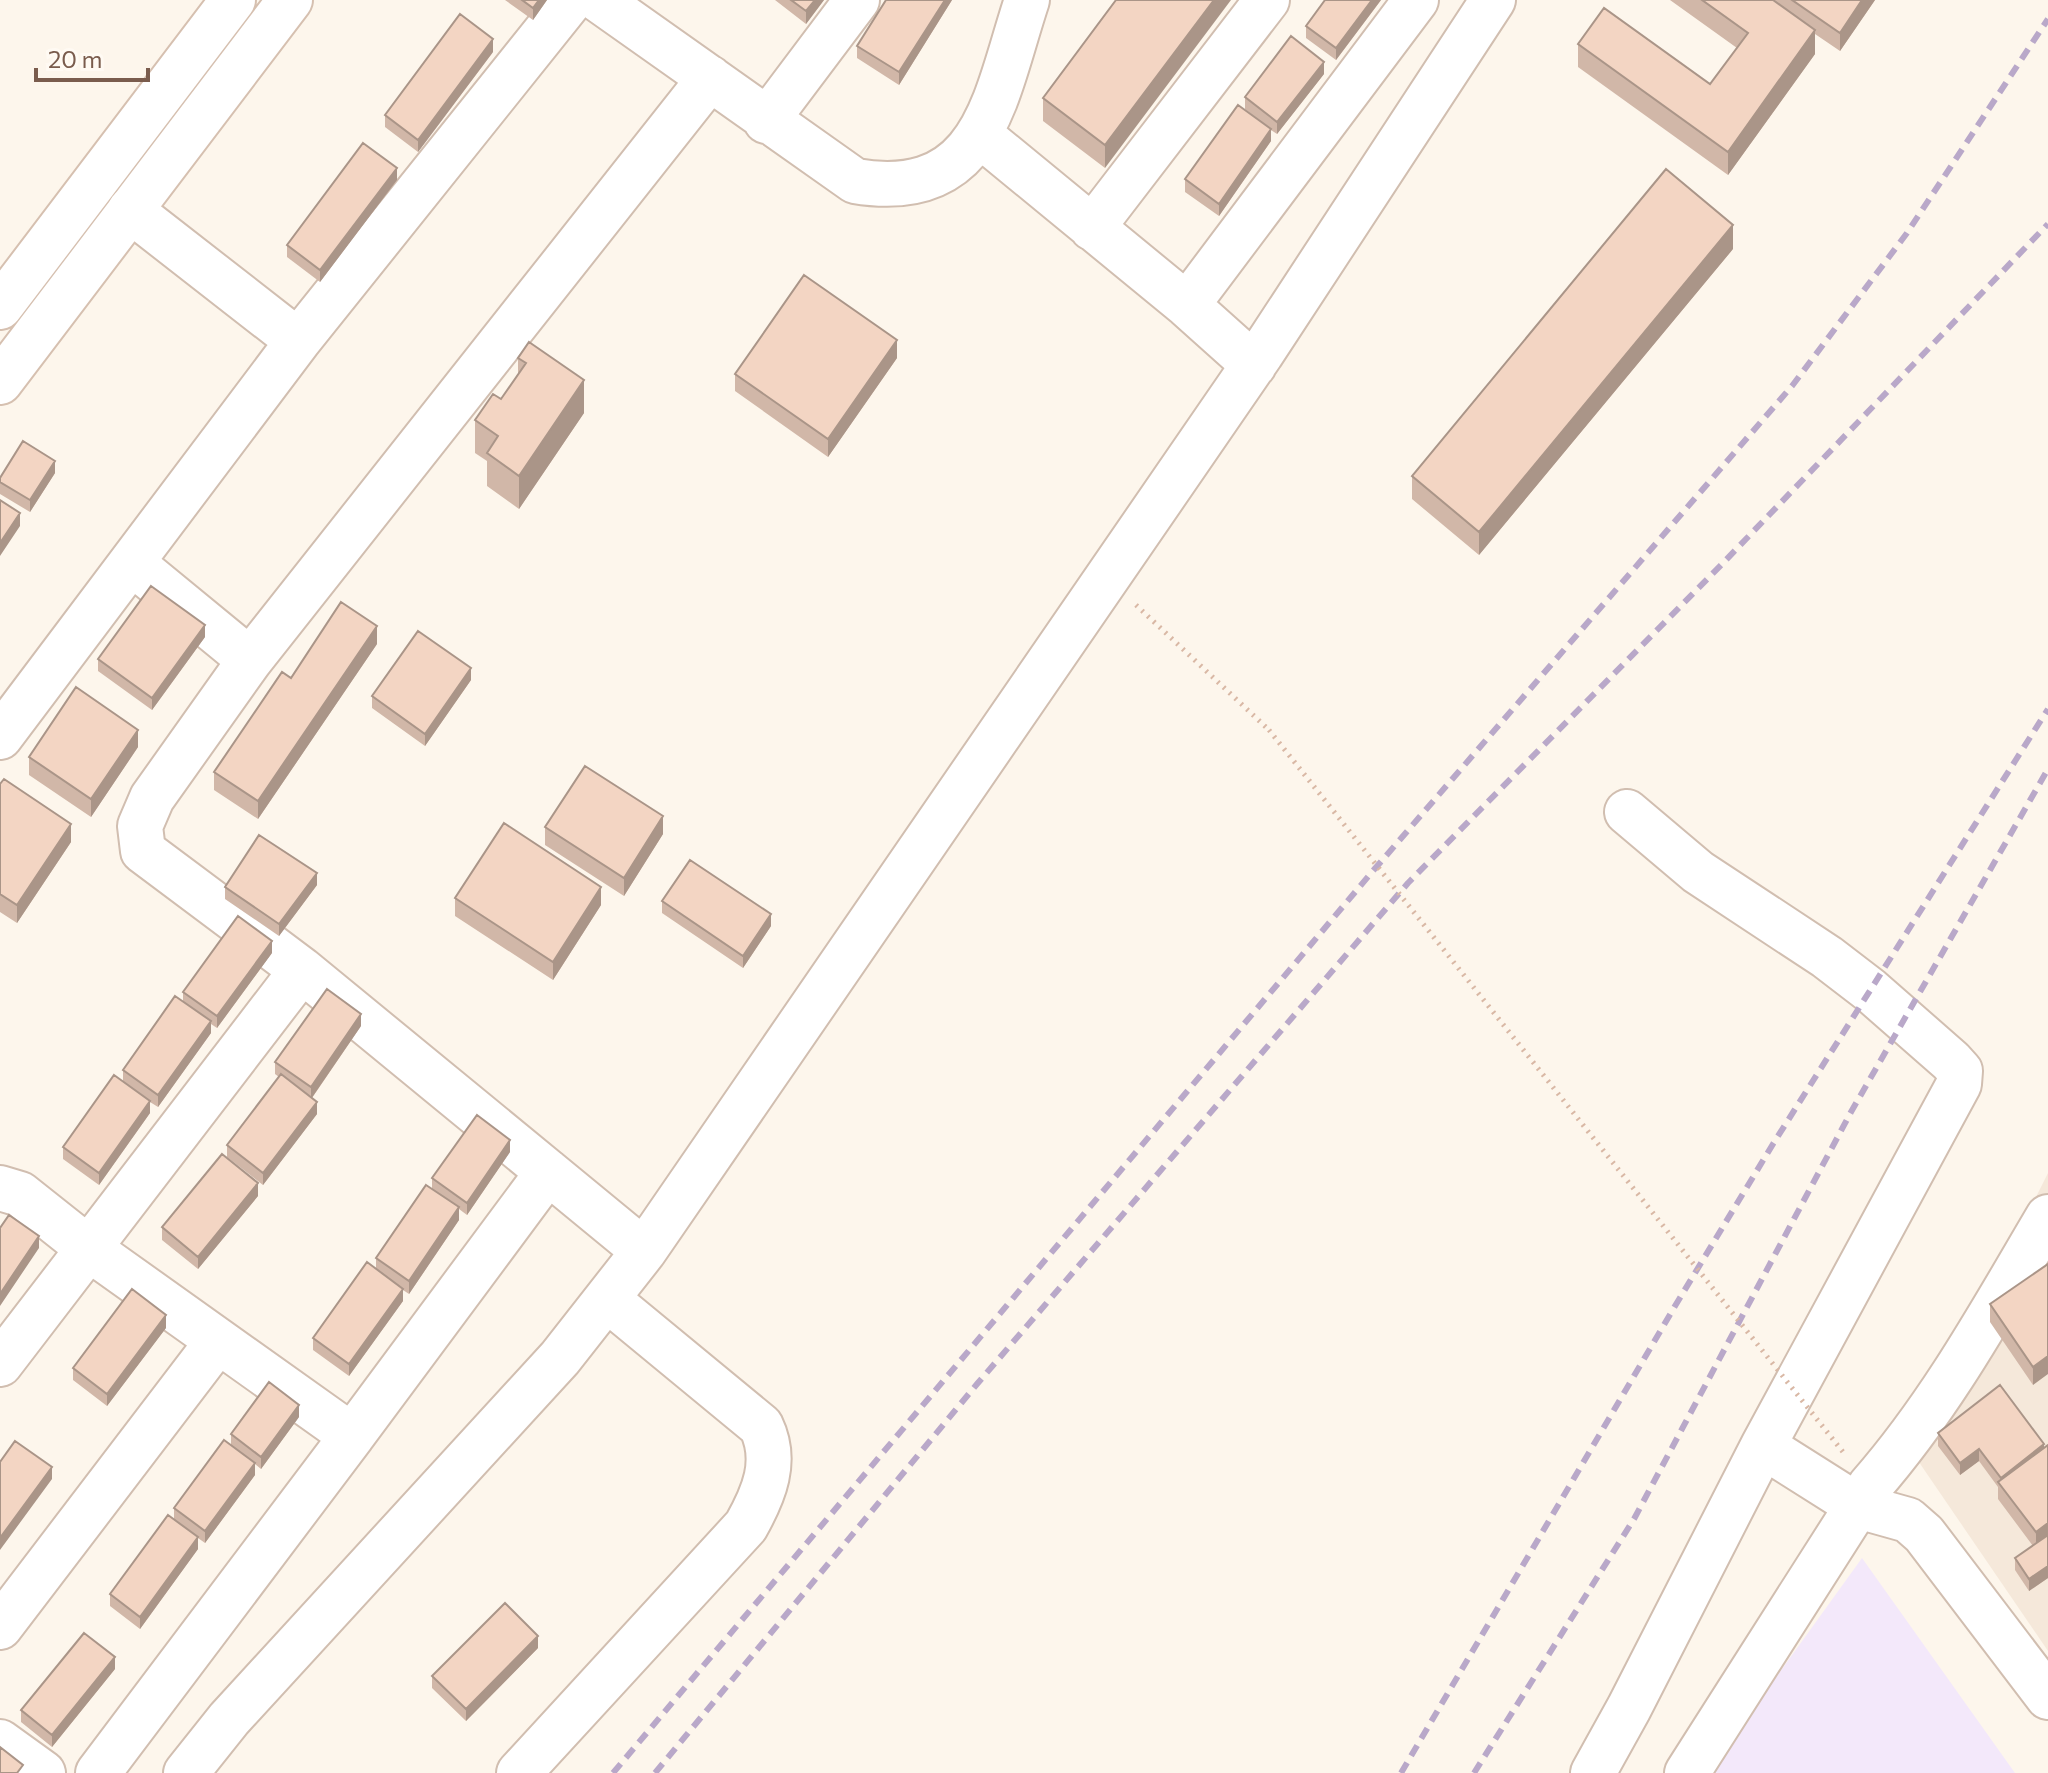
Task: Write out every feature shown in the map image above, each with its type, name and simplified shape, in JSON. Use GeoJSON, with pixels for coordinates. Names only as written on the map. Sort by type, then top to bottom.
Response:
{"type":"FeatureCollection","features":[{"type":"Feature","properties":{"kind":"street"},"geometry":{"type":"LineString","coordinates":[[0,307],[233,0]]}},
{"type":"Feature","properties":{"kind":"street"},"geometry":{"type":"LineString","coordinates":[[0,382],[290,0]]}},
{"type":"Feature","properties":{"kind":"street"},"geometry":{"type":"LineString","coordinates":[[0,737],[298,341],[571,0]]}},
{"type":"Feature","properties":{"kind":"street"},"geometry":{"type":"LineString","coordinates":[[599,0],[855,181],[876,185],[921,182],[959,162],[980,135],[1027,0]]}},
{"type":"Feature","properties":{"kind":"street"},"geometry":{"type":"LineString","coordinates":[[766,121],[857,0]]}},
{"type":"Feature","properties":{"kind":"street"},"geometry":{"type":"LineString","coordinates":[[1092,228],[1267,0]]}},
{"type":"Feature","properties":{"kind":"street"},"geometry":{"type":"LineString","coordinates":[[1187,305],[1416,0]]}},
{"type":"Feature","properties":{"kind":"street"},"geometry":{"type":"LineString","coordinates":[[186,1773],[229,1719],[560,1358],[644,1251],[1254,365],[1493,0]]}},
{"type":"Feature","properties":{"kind":"street"},"geometry":{"type":"LineString","coordinates":[[644,1251],[302,970],[143,851],[140,826],[152,798],[250,660],[710,78]]}},
{"type":"Feature","properties":{"kind":"street"},"geometry":{"type":"LineString","coordinates":[[980,135],[1187,305],[1254,365]]}},
{"type":"Feature","properties":{"kind":"street"},"geometry":{"type":"LineString","coordinates":[[130,210],[298,341]]}},
{"type":"Feature","properties":{"kind":"street"},"geometry":{"type":"LineString","coordinates":[[132,563],[250,660]]}},
{"type":"Feature","properties":{"kind":"street"},"geometry":{"type":"LineString","coordinates":[[1593,1773],[1763,1446],[1959,1084],[1960,1071],[1870,990],[1827,957],[1698,872],[1627,812]]}},
{"type":"Feature","properties":{"kind":"street"},"geometry":{"type":"LineString","coordinates":[[0,1364],[302,970]]}},
{"type":"Feature","properties":{"kind":"street"},"geometry":{"type":"LineString","coordinates":[[98,1773],[548,1172]]}},
{"type":"Feature","properties":{"kind":"street"},"geometry":{"type":"LineString","coordinates":[[0,1188],[20,1194],[88,1248],[352,1436]]}},
{"type":"Feature","properties":{"kind":"street"},"geometry":{"type":"LineString","coordinates":[[1687,1773],[1870,1486],[1962,1363],[2048,1217]]}},
{"type":"Feature","properties":{"kind":"street"},"geometry":{"type":"LineString","coordinates":[[519,1773],[746,1526],[755,1510],[770,1466],[767,1439],[761,1426],[607,1299]]}},
{"type":"Feature","properties":{"kind":"street"},"geometry":{"type":"LineString","coordinates":[[0,1627],[218,1341]]}},
{"type":"Feature","properties":{"kind":"street"},"geometry":{"type":"LineString","coordinates":[[1763,1446],[1858,1506],[1908,1520],[1924,1534],[2048,1697]]}},
{"type":"Feature","properties":{"kind":"street"},"geometry":{"type":"LineString","coordinates":[[0,1742],[43,1773]]}},
{"type":"Feature","properties":{"kind":"path"},"geometry":{"type":"LineString","coordinates":[[1108,578],[1269,730],[1843,1452]]}},
{"type":"Feature","properties":{"kind":"shaded area"},"geometry":{"type":"Polygon","coordinates":[[[2048,1173],[2048,1651],[1910,1449],[2048,1173]]]}},
{"type":"Feature","properties":{"kind":"shaded area"},"geometry":{"type":"Polygon","coordinates":[[[1862,1558],[2015,1773],[1707,1773],[1862,1558]]]}},
{"type":"Feature","properties":{"kind":"building"},"geometry":{"type":"Polygon","coordinates":[[[522,0],[539,0],[533,8],[522,0]]]}},
{"type":"Feature","properties":{"kind":"building"},"geometry":{"type":"Polygon","coordinates":[[[791,0],[815,0],[806,11],[791,0]]]}},
{"type":"Feature","properties":{"kind":"building"},"geometry":{"type":"Polygon","coordinates":[[[886,0],[945,0],[899,72],[857,46],[886,0]]]}},
{"type":"Feature","properties":{"kind":"building"},"geometry":{"type":"Polygon","coordinates":[[[1116,0],[1214,0],[1105,145],[1043,98],[1116,0]]]}},
{"type":"Feature","properties":{"kind":"building"},"geometry":{"type":"Polygon","coordinates":[[[1325,0],[1372,0],[1336,48],[1306,26],[1325,0]]]}},
{"type":"Feature","properties":{"kind":"building"},"geometry":{"type":"Polygon","coordinates":[[[1702,0],[1773,0],[1815,30],[1728,152],[1578,44],[1604,8],[1710,84],[1748,33],[1702,0]]]}},
{"type":"Feature","properties":{"kind":"building"},"geometry":{"type":"Polygon","coordinates":[[[1792,0],[1862,0],[1840,33],[1792,0]]]}},
{"type":"Feature","properties":{"kind":"building"},"geometry":{"type":"Polygon","coordinates":[[[460,14],[493,39],[418,140],[385,115],[460,14]]]}},
{"type":"Feature","properties":{"kind":"building"},"geometry":{"type":"Polygon","coordinates":[[[1291,36],[1324,62],[1277,122],[1245,97],[1291,36]]]}},
{"type":"Feature","properties":{"kind":"building"},"geometry":{"type":"Polygon","coordinates":[[[1238,105],[1271,129],[1219,204],[1185,179],[1238,105]]]}},
{"type":"Feature","properties":{"kind":"building"},"geometry":{"type":"Polygon","coordinates":[[[363,143],[397,168],[320,270],[287,245],[363,143]]]}},
{"type":"Feature","properties":{"kind":"building"},"geometry":{"type":"Polygon","coordinates":[[[1666,169],[1733,225],[1479,532],[1412,476],[1666,169]]]}},
{"type":"Feature","properties":{"kind":"building"},"geometry":{"type":"Polygon","coordinates":[[[804,275],[897,340],[828,439],[735,374],[804,275]]]}},
{"type":"Feature","properties":{"kind":"building"},"geometry":{"type":"Polygon","coordinates":[[[529,342],[584,380],[519,476],[487,453],[498,436],[475,420],[493,394],[501,399],[526,363],[518,358],[529,342]]]}},
{"type":"Feature","properties":{"kind":"building"},"geometry":{"type":"Polygon","coordinates":[[[23,441],[55,461],[30,500],[0,482],[23,441]]]}},
{"type":"Feature","properties":{"kind":"building"},"geometry":{"type":"Polygon","coordinates":[[[0,500],[20,513],[0,543],[0,500]]]}},
{"type":"Feature","properties":{"kind":"building"},"geometry":{"type":"Polygon","coordinates":[[[151,586],[205,625],[152,698],[98,659],[151,586]]]}},
{"type":"Feature","properties":{"kind":"building"},"geometry":{"type":"Polygon","coordinates":[[[341,602],[377,626],[258,801],[214,772],[282,672],[291,678],[341,602]]]}},
{"type":"Feature","properties":{"kind":"building"},"geometry":{"type":"Polygon","coordinates":[[[418,631],[471,668],[425,734],[372,696],[418,631]]]}},
{"type":"Feature","properties":{"kind":"building"},"geometry":{"type":"Polygon","coordinates":[[[76,687],[138,730],[91,799],[29,757],[76,687]]]}},
{"type":"Feature","properties":{"kind":"building"},"geometry":{"type":"Polygon","coordinates":[[[585,766],[663,816],[624,878],[545,827],[585,766]]]}},
{"type":"Feature","properties":{"kind":"building"},"geometry":{"type":"Polygon","coordinates":[[[4,779],[71,824],[17,905],[0,894],[0,784],[4,779]]]}},
{"type":"Feature","properties":{"kind":"building"},"geometry":{"type":"Polygon","coordinates":[[[504,823],[601,887],[553,962],[455,898],[504,823]]]}},
{"type":"Feature","properties":{"kind":"building"},"geometry":{"type":"Polygon","coordinates":[[[259,835],[317,873],[279,924],[225,887],[259,835]]]}},
{"type":"Feature","properties":{"kind":"building"},"geometry":{"type":"Polygon","coordinates":[[[690,860],[771,914],[743,956],[662,901],[690,860]]]}},
{"type":"Feature","properties":{"kind":"building"},"geometry":{"type":"Polygon","coordinates":[[[238,916],[272,941],[217,1016],[183,992],[238,916]]]}},
{"type":"Feature","properties":{"kind":"building"},"geometry":{"type":"Polygon","coordinates":[[[327,989],[361,1014],[311,1087],[275,1062],[327,989]]]}},
{"type":"Feature","properties":{"kind":"building"},"geometry":{"type":"Polygon","coordinates":[[[175,996],[211,1021],[158,1095],[123,1070],[175,996]]]}},
{"type":"Feature","properties":{"kind":"building"},"geometry":{"type":"Polygon","coordinates":[[[281,1074],[317,1102],[263,1173],[227,1145],[281,1074]]]}},
{"type":"Feature","properties":{"kind":"building"},"geometry":{"type":"Polygon","coordinates":[[[114,1075],[150,1101],[99,1173],[63,1147],[114,1075]]]}},
{"type":"Feature","properties":{"kind":"building"},"geometry":{"type":"Polygon","coordinates":[[[477,1115],[510,1140],[467,1203],[432,1178],[477,1115]]]}},
{"type":"Feature","properties":{"kind":"building"},"geometry":{"type":"Polygon","coordinates":[[[222,1154],[258,1183],[198,1257],[162,1227],[222,1154]]]}},
{"type":"Feature","properties":{"kind":"building"},"geometry":{"type":"Polygon","coordinates":[[[426,1185],[459,1207],[409,1281],[376,1258],[426,1185]]]}},
{"type":"Feature","properties":{"kind":"building"},"geometry":{"type":"Polygon","coordinates":[[[9,1215],[39,1236],[0,1294],[0,1228],[9,1215]]]}},
{"type":"Feature","properties":{"kind":"building"},"geometry":{"type":"Polygon","coordinates":[[[367,1262],[403,1289],[349,1364],[313,1338],[367,1262]]]}},
{"type":"Feature","properties":{"kind":"building"},"geometry":{"type":"Polygon","coordinates":[[[2048,1264],[2048,1356],[2033,1367],[1990,1304],[2048,1264]]]}},
{"type":"Feature","properties":{"kind":"building"},"geometry":{"type":"Polygon","coordinates":[[[132,1289],[166,1315],[107,1394],[73,1368],[132,1289]]]}},
{"type":"Feature","properties":{"kind":"building"},"geometry":{"type":"Polygon","coordinates":[[[269,1382],[299,1405],[261,1457],[231,1434],[269,1382]]]}},
{"type":"Feature","properties":{"kind":"building"},"geometry":{"type":"Polygon","coordinates":[[[2000,1385],[2044,1444],[2001,1478],[1979,1449],[1960,1463],[1938,1433],[2000,1385]]]}},
{"type":"Feature","properties":{"kind":"building"},"geometry":{"type":"Polygon","coordinates":[[[224,1440],[255,1463],[205,1531],[174,1508],[224,1440]]]}},
{"type":"Feature","properties":{"kind":"building"},"geometry":{"type":"Polygon","coordinates":[[[15,1441],[52,1467],[0,1538],[0,1462],[15,1441]]]}},
{"type":"Feature","properties":{"kind":"building"},"geometry":{"type":"Polygon","coordinates":[[[2048,1445],[2048,1523],[2036,1532],[1998,1482],[2048,1445]]]}},
{"type":"Feature","properties":{"kind":"building"},"geometry":{"type":"Polygon","coordinates":[[[168,1515],[198,1537],[140,1617],[110,1594],[168,1515]]]}},
{"type":"Feature","properties":{"kind":"building"},"geometry":{"type":"Polygon","coordinates":[[[2048,1535],[2048,1566],[2029,1579],[2015,1558],[2048,1535]]]}},
{"type":"Feature","properties":{"kind":"building"},"geometry":{"type":"Polygon","coordinates":[[[505,1603],[538,1636],[466,1709],[432,1676],[505,1603]]]}},
{"type":"Feature","properties":{"kind":"building"},"geometry":{"type":"Polygon","coordinates":[[[84,1633],[115,1657],[52,1735],[21,1710],[84,1633]]]}},
{"type":"Feature","properties":{"kind":"building"},"geometry":{"type":"Polygon","coordinates":[[[0,1747],[23,1765],[17,1773],[0,1773],[0,1747]]]}},
{"type":"Feature","properties":{"kind":"railway"},"geometry":{"type":"LineString","coordinates":[[613,1773],[1372,872],[1792,386],[1907,233],[2048,19]]}},
{"type":"Feature","properties":{"kind":"railway"},"geometry":{"type":"LineString","coordinates":[[655,1773],[977,1384],[1408,883],[1723,563],[2048,224]]}},
{"type":"Feature","properties":{"kind":"railway"},"geometry":{"type":"LineString","coordinates":[[1401,1773],[1773,1144],[2048,709]]}},
{"type":"Feature","properties":{"kind":"railway"},"geometry":{"type":"LineString","coordinates":[[1474,1773],[1634,1519],[1851,1112],[2048,769]]}}]}
